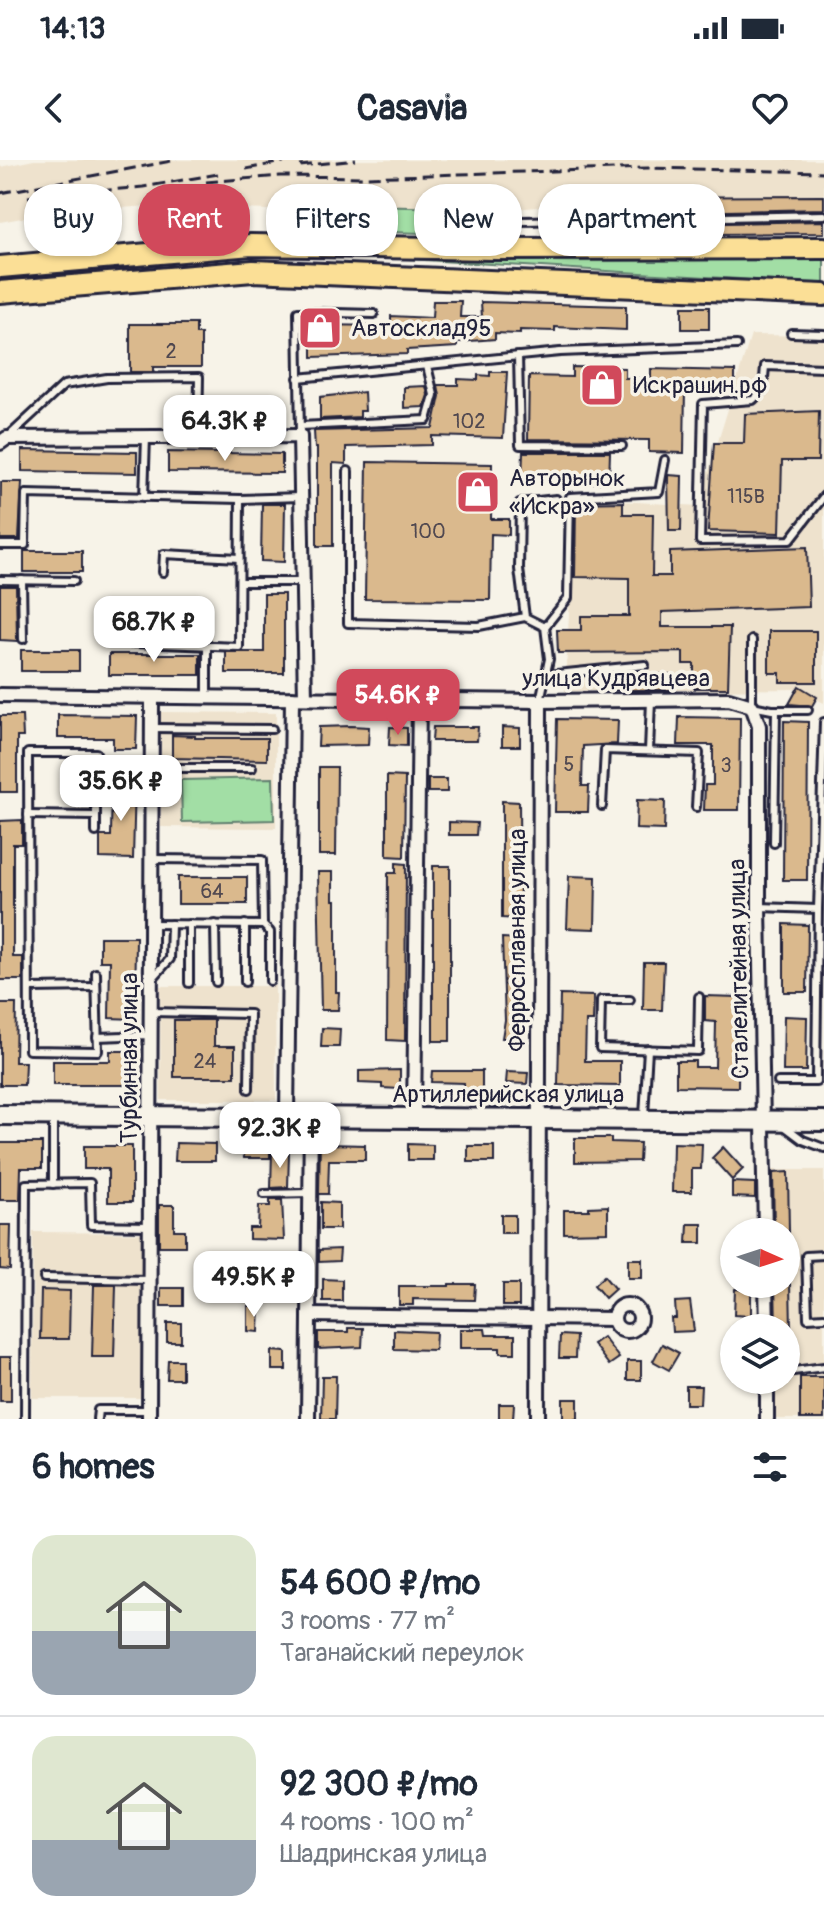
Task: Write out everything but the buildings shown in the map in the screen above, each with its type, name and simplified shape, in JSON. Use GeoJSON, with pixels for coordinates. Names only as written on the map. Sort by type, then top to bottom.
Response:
{"type":"FeatureCollection","features":[{"type":"Feature","properties":{"kind":"main road"},"geometry":{"type":"LineString","coordinates":[[0,267],[251,245],[414,248]]}},
{"type":"Feature","properties":{"kind":"main road"},"geometry":{"type":"LineString","coordinates":[[522,249],[824,248]]}},
{"type":"Feature","properties":{"kind":"main road"},"geometry":{"type":"LineString","coordinates":[[0,292],[253,271],[824,295]]}},
{"type":"Feature","properties":{"kind":"street"},"geometry":{"type":"LineString","coordinates":[[3,441],[198,437],[300,431],[303,582],[287,1116]]}},
{"type":"Feature","properties":{"kind":"street","name":"улица Кудрявцева"},"geometry":{"type":"LineString","coordinates":[[0,695],[540,701],[729,699],[752,706]]}},
{"type":"Feature","properties":{"kind":"street","name":"Турбинная улица"},"geometry":{"type":"LineString","coordinates":[[149,1414],[152,698]]}},
{"type":"Feature","properties":{"kind":"street"},"geometry":{"type":"LineString","coordinates":[[414,1118],[419,699]]}},
{"type":"Feature","properties":{"kind":"street","name":"Ферросплавная улица"},"geometry":{"type":"LineString","coordinates":[[538,1419],[540,701]]}},
{"type":"Feature","properties":{"kind":"street","name":"Сталелитейная улица"},"geometry":{"type":"LineString","coordinates":[[752,706],[759,726],[759,907],[770,1120],[766,1218]]}},
{"type":"Feature","properties":{"kind":"street","name":"Артиллерийская улица"},"geometry":{"type":"LineString","coordinates":[[0,1115],[824,1121]]}},
{"type":"Feature","properties":{"kind":"street"},"geometry":{"type":"LineString","coordinates":[[308,1419],[311,1116]]}},
{"type":"Feature","properties":{"kind":"street"},"geometry":{"type":"LineString","coordinates":[[309,1315],[613,1319]]}},
{"type":"Feature","properties":{"kind":"street"},"geometry":{"type":"LineString","coordinates":[[767,1394],[767,1419]]}},
{"type":"Feature","properties":{"kind":"lane"},"geometry":{"type":"LineString","coordinates":[[522,221],[824,215]]}},
{"type":"Feature","properties":{"kind":"lane"},"geometry":{"type":"LineString","coordinates":[[374,314],[298,312],[300,431],[427,420],[434,395],[427,366]]}},
{"type":"Feature","properties":{"kind":"lane"},"geometry":{"type":"LineString","coordinates":[[791,333],[824,334]]}},
{"type":"Feature","properties":{"kind":"lane"},"geometry":{"type":"LineString","coordinates":[[298,378],[560,352],[737,345]]}},
{"type":"Feature","properties":{"kind":"lane"},"geometry":{"type":"LineString","coordinates":[[518,356],[520,445],[622,446]]}},
{"type":"Feature","properties":{"kind":"lane"},"geometry":{"type":"LineString","coordinates":[[824,368],[765,366],[763,390],[753,400],[703,404],[700,541],[790,540],[824,496]]}},
{"type":"Feature","properties":{"kind":"lane"},"geometry":{"type":"LineString","coordinates":[[3,441],[64,385],[107,378],[199,377],[198,437]]}},
{"type":"Feature","properties":{"kind":"lane"},"geometry":{"type":"LineString","coordinates":[[144,497],[146,437]]}},
{"type":"Feature","properties":{"kind":"lane"},"geometry":{"type":"LineString","coordinates":[[540,701],[547,675],[545,627],[568,598],[570,497],[659,492],[665,460]]}},
{"type":"Feature","properties":{"kind":"lane"},"geometry":{"type":"LineString","coordinates":[[348,471],[348,623],[479,626],[525,617],[545,627]]}},
{"type":"Feature","properties":{"kind":"lane"},"geometry":{"type":"LineString","coordinates":[[0,545],[25,545],[26,494],[240,499],[301,497]]}},
{"type":"Feature","properties":{"kind":"lane"},"geometry":{"type":"LineString","coordinates":[[111,642],[239,647],[240,499]]}},
{"type":"Feature","properties":{"kind":"lane"},"geometry":{"type":"LineString","coordinates":[[525,617],[519,569],[520,503],[556,499]]}},
{"type":"Feature","properties":{"kind":"lane"},"geometry":{"type":"LineString","coordinates":[[163,572],[164,554],[239,558]]}},
{"type":"Feature","properties":{"kind":"lane"},"geometry":{"type":"LineString","coordinates":[[0,580],[74,581]]}},
{"type":"Feature","properties":{"kind":"lane"},"geometry":{"type":"LineString","coordinates":[[22,580],[23,639]]}},
{"type":"Feature","properties":{"kind":"lane"},"geometry":{"type":"LineString","coordinates":[[240,582],[303,582]]}},
{"type":"Feature","properties":{"kind":"lane"},"geometry":{"type":"LineString","coordinates":[[752,640],[752,706],[808,710]]}},
{"type":"Feature","properties":{"kind":"lane"},"geometry":{"type":"LineString","coordinates":[[207,646],[207,698]]}},
{"type":"Feature","properties":{"kind":"lane"},"geometry":{"type":"LineString","coordinates":[[547,675],[645,665]]}},
{"type":"Feature","properties":{"kind":"lane"},"geometry":{"type":"LineString","coordinates":[[649,751],[651,700]]}},
{"type":"Feature","properties":{"kind":"lane"},"geometry":{"type":"LineString","coordinates":[[774,843],[776,710]]}},
{"type":"Feature","properties":{"kind":"lane"},"geometry":{"type":"LineString","coordinates":[[778,1082],[816,1082],[824,722]]}},
{"type":"Feature","properties":{"kind":"lane"},"geometry":{"type":"LineString","coordinates":[[152,728],[272,729]]}},
{"type":"Feature","properties":{"kind":"lane"},"geometry":{"type":"LineString","coordinates":[[602,806],[605,750],[699,753],[696,807]]}},
{"type":"Feature","properties":{"kind":"lane"},"geometry":{"type":"LineString","coordinates":[[96,832],[96,753],[28,753],[29,1050],[98,1051],[96,973]]}},
{"type":"Feature","properties":{"kind":"lane"},"geometry":{"type":"LineString","coordinates":[[95,768],[252,768]]}},
{"type":"Feature","properties":{"kind":"lane"},"geometry":{"type":"LineString","coordinates":[[28,815],[95,816]]}},
{"type":"Feature","properties":{"kind":"lane"},"geometry":{"type":"LineString","coordinates":[[151,859],[262,860],[263,925]]}},
{"type":"Feature","properties":{"kind":"lane"},"geometry":{"type":"LineString","coordinates":[[759,907],[818,909]]}},
{"type":"Feature","properties":{"kind":"lane"},"geometry":{"type":"LineString","coordinates":[[151,924],[263,925],[270,932],[270,981]]}},
{"type":"Feature","properties":{"kind":"lane"},"geometry":{"type":"LineString","coordinates":[[151,980],[170,959],[171,924]]}},
{"type":"Feature","properties":{"kind":"lane"},"geometry":{"type":"LineString","coordinates":[[189,924],[189,983]]}},
{"type":"Feature","properties":{"kind":"lane"},"geometry":{"type":"LineString","coordinates":[[215,924],[216,982]]}},
{"type":"Feature","properties":{"kind":"lane"},"geometry":{"type":"LineString","coordinates":[[245,924],[245,982]]}},
{"type":"Feature","properties":{"kind":"lane"},"geometry":{"type":"LineString","coordinates":[[29,988],[96,987]]}},
{"type":"Feature","properties":{"kind":"lane"},"geometry":{"type":"LineString","coordinates":[[630,1000],[601,1000],[600,1048],[698,1051],[699,997]]}},
{"type":"Feature","properties":{"kind":"lane"},"geometry":{"type":"LineString","coordinates":[[151,1012],[250,1014],[249,1089]]}},
{"type":"Feature","properties":{"kind":"lane"},"geometry":{"type":"LineString","coordinates":[[97,1037],[151,1035]]}},
{"type":"Feature","properties":{"kind":"lane"},"geometry":{"type":"LineString","coordinates":[[644,1119],[648,1049]]}},
{"type":"Feature","properties":{"kind":"lane"},"geometry":{"type":"LineString","coordinates":[[53,1114],[53,1184]]}},
{"type":"Feature","properties":{"kind":"lane"},"geometry":{"type":"LineString","coordinates":[[770,1120],[803,1140],[824,1148]]}},
{"type":"Feature","properties":{"kind":"lane"},"geometry":{"type":"LineString","coordinates":[[25,1419],[26,1184],[90,1183],[91,1225],[150,1226]]}},
{"type":"Feature","properties":{"kind":"lane"},"geometry":{"type":"LineString","coordinates":[[264,1194],[310,1193]]}},
{"type":"Feature","properties":{"kind":"lane"},"geometry":{"type":"LineString","coordinates":[[824,1255],[806,1256],[808,1318],[824,1317]]}},
{"type":"Feature","properties":{"kind":"lane"},"geometry":{"type":"LineString","coordinates":[[44,1278],[150,1280]]}},
{"type":"Feature","properties":{"kind":"lane"},"geometry":{"type":"LineString","coordinates":[[800,1370],[824,1367]]}},
{"type":"Feature","properties":{"kind":"lane"},"geometry":{"type":"LineString","coordinates":[[97,1419],[98,1410],[149,1414]]}},
{"type":"Feature","properties":{"kind":"shaded area"},"geometry":{"type":"Polygon","coordinates":[[[34,160],[824,160],[824,233],[725,234],[725,184],[538,184],[538,207],[522,208],[522,184],[414,184],[414,218],[398,219],[398,184],[266,184],[266,210],[250,209],[250,184],[138,184],[138,207],[122,208],[122,184],[24,184],[24,218],[0,222],[0,167],[34,160]]]}},
{"type":"Feature","properties":{"kind":"shaded area"},"geometry":{"type":"Polygon","coordinates":[[[751,335],[824,336],[824,703],[797,689],[565,691],[575,498],[698,506],[751,335]]]}},
{"type":"Feature","properties":{"kind":"shaded area"},"geometry":{"type":"Polygon","coordinates":[[[161,712],[276,713],[276,828],[161,827],[161,712]]]}},
{"type":"Feature","properties":{"kind":"shaded area"},"geometry":{"type":"Polygon","coordinates":[[[160,986],[275,986],[276,1100],[161,1100],[160,986]]]}},
{"type":"Feature","properties":{"kind":"shaded area"},"geometry":{"type":"Polygon","coordinates":[[[769,1170],[824,1170],[824,1419],[773,1419],[773,1394],[800,1394],[800,1314],[772,1314],[771,1298],[800,1298],[800,1218],[770,1218],[769,1170]]]}},
{"type":"Feature","properties":{"kind":"shaded area"},"geometry":{"type":"Polygon","coordinates":[[[33,1232],[145,1233],[144,1398],[32,1398],[33,1232]]]}},
{"type":"Feature","properties":{"kind":"green space"},"geometry":{"type":"Polygon","coordinates":[[[398,207],[414,207],[414,233],[398,232],[398,207]]]}},
{"type":"Feature","properties":{"kind":"green space"},"geometry":{"type":"Polygon","coordinates":[[[398,253],[414,253],[414,256],[824,258],[824,284],[358,256],[398,256],[398,253]]]}},
{"type":"Feature","properties":{"kind":"green space"},"geometry":{"type":"Polygon","coordinates":[[[273,778],[274,820],[182,822],[181,780],[273,778]]]}},
{"type":"Feature","properties":{"kind":"railway"},"geometry":{"type":"LineString","coordinates":[[0,193],[177,160]]}},
{"type":"Feature","properties":{"kind":"railway"},"geometry":{"type":"LineString","coordinates":[[246,169],[293,160]]}},
{"type":"Feature","properties":{"kind":"railway"},"geometry":{"type":"LineString","coordinates":[[300,166],[356,160]]}},
{"type":"Feature","properties":{"kind":"railway"},"geometry":{"type":"LineString","coordinates":[[206,182],[280,176],[366,177],[648,168],[824,172]]}},
{"type":"Feature","properties":{"kind":"railway"},"geometry":{"type":"LineString","coordinates":[[122,189],[218,174]]}},
{"type":"Feature","properties":{"kind":"place","name":"Автосклад95"},"geometry":{"type":"Point","coordinates":[320,328]}},
{"type":"Feature","properties":{"kind":"place","name":"Искрашин.рф"},"geometry":{"type":"Point","coordinates":[602,385]}},
{"type":"Feature","properties":{"kind":"place","name":"Авторынок «Искра»"},"geometry":{"type":"Point","coordinates":[478,492]}}]}
